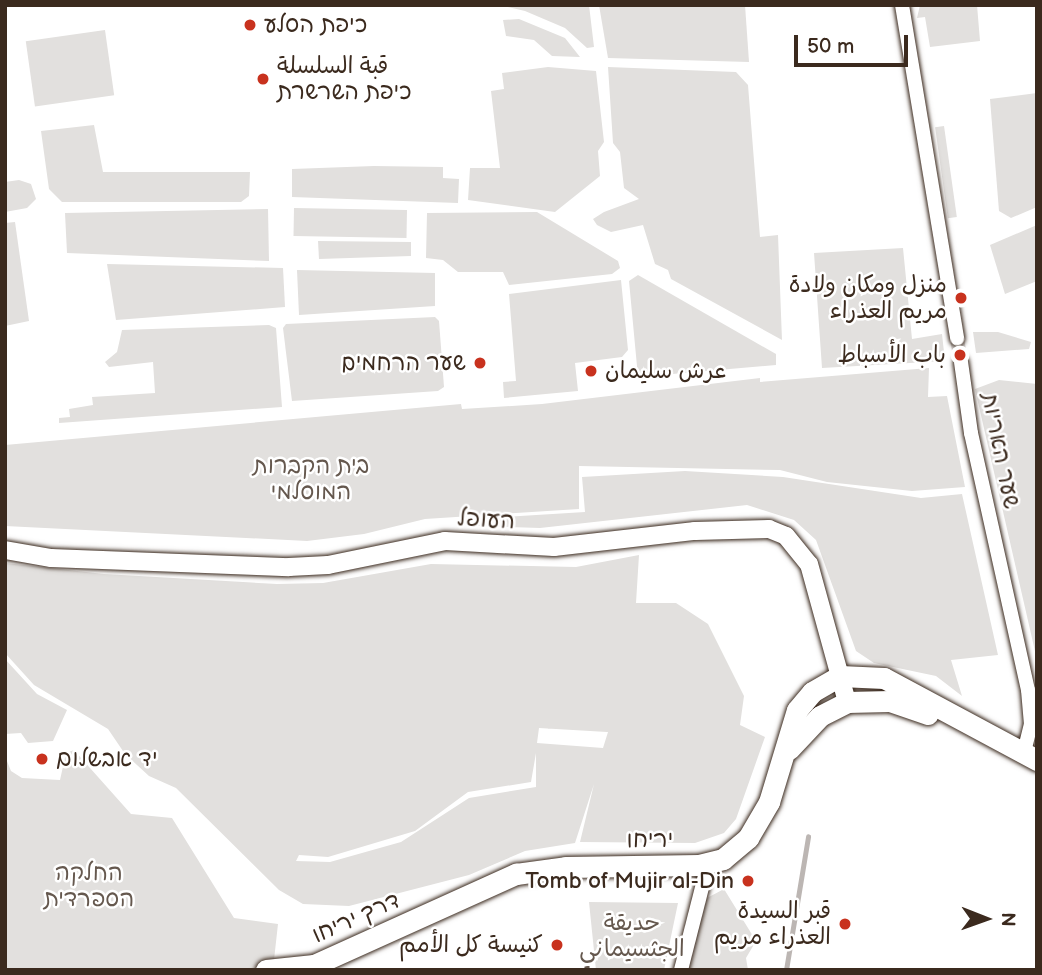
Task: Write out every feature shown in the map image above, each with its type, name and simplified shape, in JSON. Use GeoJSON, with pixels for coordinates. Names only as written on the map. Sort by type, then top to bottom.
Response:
{"type":"FeatureCollection","features":[{"type":"Feature","properties":{"kind":"main road","name":"יריחו"},"geometry":{"type":"LineString","coordinates":[[464,898],[493,882],[537,869],[708,864],[733,853],[753,831],[773,794],[797,710],[812,692],[840,676],[884,678],[1030,756]]}},
{"type":"Feature","properties":{"kind":"main road","name":"יריחו"},"geometry":{"type":"LineString","coordinates":[[782,760],[809,725],[847,702],[890,701],[967,724]]}},
{"type":"Feature","properties":{"kind":"main road","name":"דרך יריחו"},"geometry":{"type":"LineString","coordinates":[[266,970],[314,965],[464,898]]}},
{"type":"Feature","properties":{"kind":"street"},"geometry":{"type":"LineString","coordinates":[[902,5],[957,338]]}},
{"type":"Feature","properties":{"kind":"street","name":"שער האריות"},"geometry":{"type":"LineString","coordinates":[[961,362],[971,433],[1028,690],[1030,756]]}},
{"type":"Feature","properties":{"kind":"street","name":"העופל"},"geometry":{"type":"LineString","coordinates":[[5,550],[51,558],[289,567],[328,565],[445,541],[554,547],[695,531],[769,529],[786,536],[808,564],[847,702]]}},
{"type":"Feature","properties":{"kind":"street"},"geometry":{"type":"LineString","coordinates":[[681,970],[708,864]]}},
{"type":"Feature","properties":{"kind":"green space"},"geometry":{"type":"Polygon","coordinates":[[[499,5],[589,5],[594,47],[587,48],[565,28],[525,11],[499,5]]]}},
{"type":"Feature","properties":{"kind":"green space"},"geometry":{"type":"Polygon","coordinates":[[[599,5],[745,5],[749,62],[608,58],[599,5]]]}},
{"type":"Feature","properties":{"kind":"green space"},"geometry":{"type":"Polygon","coordinates":[[[920,5],[977,5],[980,41],[930,47],[925,17],[917,18],[920,5]]]}},
{"type":"Feature","properties":{"kind":"green space"},"geometry":{"type":"Polygon","coordinates":[[[519,19],[565,38],[580,57],[552,56],[534,40],[506,36],[503,20],[519,19]]]}},
{"type":"Feature","properties":{"kind":"green space"},"geometry":{"type":"Polygon","coordinates":[[[105,30],[114,95],[35,106],[26,41],[105,30]]]}},
{"type":"Feature","properties":{"kind":"green space"},"geometry":{"type":"Polygon","coordinates":[[[548,67],[596,71],[604,142],[598,151],[600,176],[555,212],[468,200],[470,168],[500,168],[491,91],[504,89],[502,73],[548,67]]]}},
{"type":"Feature","properties":{"kind":"green space"},"geometry":{"type":"Polygon","coordinates":[[[608,67],[736,72],[748,85],[760,237],[778,235],[782,340],[671,279],[668,270],[655,264],[643,225],[611,232],[597,225],[593,219],[639,199],[624,188],[620,152],[613,143],[608,67]]]}},
{"type":"Feature","properties":{"kind":"green space"},"geometry":{"type":"Polygon","coordinates":[[[1037,93],[1037,207],[1011,218],[999,211],[990,99],[1037,93]]]}},
{"type":"Feature","properties":{"kind":"green space"},"geometry":{"type":"Polygon","coordinates":[[[94,125],[103,172],[250,172],[249,196],[241,202],[62,202],[49,189],[41,131],[94,125]]]}},
{"type":"Feature","properties":{"kind":"green space"},"geometry":{"type":"Polygon","coordinates":[[[944,126],[957,217],[948,218],[935,127],[944,126]]]}},
{"type":"Feature","properties":{"kind":"green space"},"geometry":{"type":"Polygon","coordinates":[[[443,167],[443,178],[459,179],[458,203],[292,197],[292,169],[443,167]]]}},
{"type":"Feature","properties":{"kind":"green space"},"geometry":{"type":"Polygon","coordinates":[[[19,180],[31,184],[36,199],[27,208],[5,212],[5,182],[19,180]]]}},
{"type":"Feature","properties":{"kind":"green space"},"geometry":{"type":"Polygon","coordinates":[[[294,208],[407,210],[406,238],[294,236],[294,208]]]}},
{"type":"Feature","properties":{"kind":"green space"},"geometry":{"type":"Polygon","coordinates":[[[268,209],[269,261],[67,253],[65,213],[268,209]]]}},
{"type":"Feature","properties":{"kind":"green space"},"geometry":{"type":"Polygon","coordinates":[[[537,212],[618,261],[620,268],[612,274],[509,285],[503,272],[458,272],[443,260],[426,258],[427,213],[537,212]]]}},
{"type":"Feature","properties":{"kind":"green space"},"geometry":{"type":"Polygon","coordinates":[[[15,222],[29,321],[5,326],[5,223],[15,222]]]}},
{"type":"Feature","properties":{"kind":"green space"},"geometry":{"type":"Polygon","coordinates":[[[1037,225],[1037,281],[1005,294],[990,245],[1037,225]]]}},
{"type":"Feature","properties":{"kind":"green space"},"geometry":{"type":"Polygon","coordinates":[[[318,241],[411,242],[411,256],[319,259],[318,241]]]}},
{"type":"Feature","properties":{"kind":"green space"},"geometry":{"type":"Polygon","coordinates":[[[903,248],[912,339],[942,334],[945,361],[822,368],[814,253],[903,248]]]}},
{"type":"Feature","properties":{"kind":"green space"},"geometry":{"type":"Polygon","coordinates":[[[107,264],[283,268],[285,307],[116,320],[107,264]]]}},
{"type":"Feature","properties":{"kind":"green space"},"geometry":{"type":"Polygon","coordinates":[[[297,270],[435,273],[435,306],[299,315],[297,270]]]}},
{"type":"Feature","properties":{"kind":"green space"},"geometry":{"type":"Polygon","coordinates":[[[638,275],[776,354],[776,365],[638,377],[629,281],[638,275]]]}},
{"type":"Feature","properties":{"kind":"green space"},"geometry":{"type":"Polygon","coordinates":[[[621,280],[628,350],[622,357],[575,363],[578,391],[504,398],[503,382],[516,381],[509,294],[621,280]]]}},
{"type":"Feature","properties":{"kind":"green space"},"geometry":{"type":"Polygon","coordinates":[[[435,317],[439,321],[444,387],[438,391],[292,401],[283,328],[286,324],[435,317]]]}},
{"type":"Feature","properties":{"kind":"green space"},"geometry":{"type":"Polygon","coordinates":[[[269,325],[276,328],[282,407],[59,423],[59,418],[70,417],[69,409],[93,405],[92,397],[155,393],[153,362],[109,367],[105,362],[117,352],[122,330],[269,325]]]}},
{"type":"Feature","properties":{"kind":"green space"},"geometry":{"type":"Polygon","coordinates":[[[973,332],[998,332],[1031,342],[1029,349],[976,353],[973,332]]]}},
{"type":"Feature","properties":{"kind":"green space","name":"בית הקברות המוסלמי"},"geometry":{"type":"Polygon","coordinates":[[[929,368],[928,397],[947,396],[965,487],[912,491],[827,482],[780,470],[579,466],[579,509],[425,519],[364,534],[307,541],[5,526],[5,445],[461,404],[462,409],[542,404],[760,378],[760,382],[929,368]]]}},
{"type":"Feature","properties":{"kind":"green space"},"geometry":{"type":"Polygon","coordinates":[[[999,380],[1037,384],[1037,660],[975,389],[999,380]]]}},
{"type":"Feature","properties":{"kind":"green space"},"geometry":{"type":"Polygon","coordinates":[[[685,471],[783,477],[921,498],[962,494],[998,655],[951,660],[962,696],[936,676],[874,663],[856,651],[816,540],[794,520],[747,505],[540,528],[479,526],[456,520],[585,512],[582,477],[685,471]]]}},
{"type":"Feature","properties":{"kind":"green space"},"geometry":{"type":"Polygon","coordinates":[[[639,555],[636,603],[676,603],[708,624],[744,696],[740,725],[765,737],[736,819],[724,833],[695,843],[580,842],[594,784],[575,843],[525,851],[469,875],[349,906],[303,904],[279,890],[176,788],[149,776],[125,754],[108,729],[34,685],[5,653],[5,563],[104,574],[277,584],[323,583],[431,564],[576,567],[639,555]],[[539,728],[537,743],[603,748],[608,732],[607,732],[539,728]],[[536,753],[531,782],[468,792],[415,831],[328,857],[299,855],[296,861],[330,862],[401,842],[469,798],[536,787],[536,753]]]}},
{"type":"Feature","properties":{"kind":"green space"},"geometry":{"type":"Polygon","coordinates":[[[5,659],[37,694],[67,710],[53,741],[28,743],[21,733],[5,734],[5,659]]]}},
{"type":"Feature","properties":{"kind":"green space","name":"החלקה הספרדית"},"geometry":{"type":"Polygon","coordinates":[[[74,750],[131,814],[172,818],[234,918],[278,924],[274,960],[265,970],[5,970],[5,756],[11,771],[22,778],[60,780],[66,753],[74,750]]]}},
{"type":"Feature","properties":{"kind":"green space"},"geometry":{"type":"Polygon","coordinates":[[[724,889],[756,941],[746,958],[748,970],[687,970],[707,898],[724,889]]]}},
{"type":"Feature","properties":{"kind":"green space","name":"حديقة الجثسيماني"},"geometry":{"type":"Polygon","coordinates":[[[589,902],[678,903],[664,970],[596,970],[589,902]]]}},
{"type":"Feature","properties":{"kind":"waterway"},"geometry":{"type":"LineString","coordinates":[[786,970],[808,837]]}},
{"type":"Feature","properties":{"kind":"tunnel"},"geometry":{"type":"LineString","coordinates":[[957,338],[961,362]]}},
{"type":"Feature","properties":{"kind":"place","name":"כיפת הסלע"},"geometry":{"type":"Point","coordinates":[250,25]}},
{"type":"Feature","properties":{"kind":"place","name":"قبة السلسلة כיפת השרשרת"},"geometry":{"type":"Point","coordinates":[263,79]}},
{"type":"Feature","properties":{"kind":"place","name":"منزل ومكان ولادة مريم العذراء"},"geometry":{"type":"Point","coordinates":[961,298]}},
{"type":"Feature","properties":{"kind":"place","name":"باب الأسباط"},"geometry":{"type":"Point","coordinates":[960,355]}},
{"type":"Feature","properties":{"kind":"place","name":"שער הרחמים"},"geometry":{"type":"Point","coordinates":[480,363]}},
{"type":"Feature","properties":{"kind":"place","name":"عرش سليمان"},"geometry":{"type":"Point","coordinates":[591,371]}},
{"type":"Feature","properties":{"kind":"place","name":"יד אבשלום"},"geometry":{"type":"Point","coordinates":[42,759]}},
{"type":"Feature","properties":{"kind":"place","name":"Tomb of Mujir al-Din"},"geometry":{"type":"Point","coordinates":[748,881]}},
{"type":"Feature","properties":{"kind":"place","name":"قبر السيدة العذراء مريم"},"geometry":{"type":"Point","coordinates":[845,924]}},
{"type":"Feature","properties":{"kind":"place","name":"كنيسة كل الأمم"},"geometry":{"type":"Point","coordinates":[557,945]}}]}
